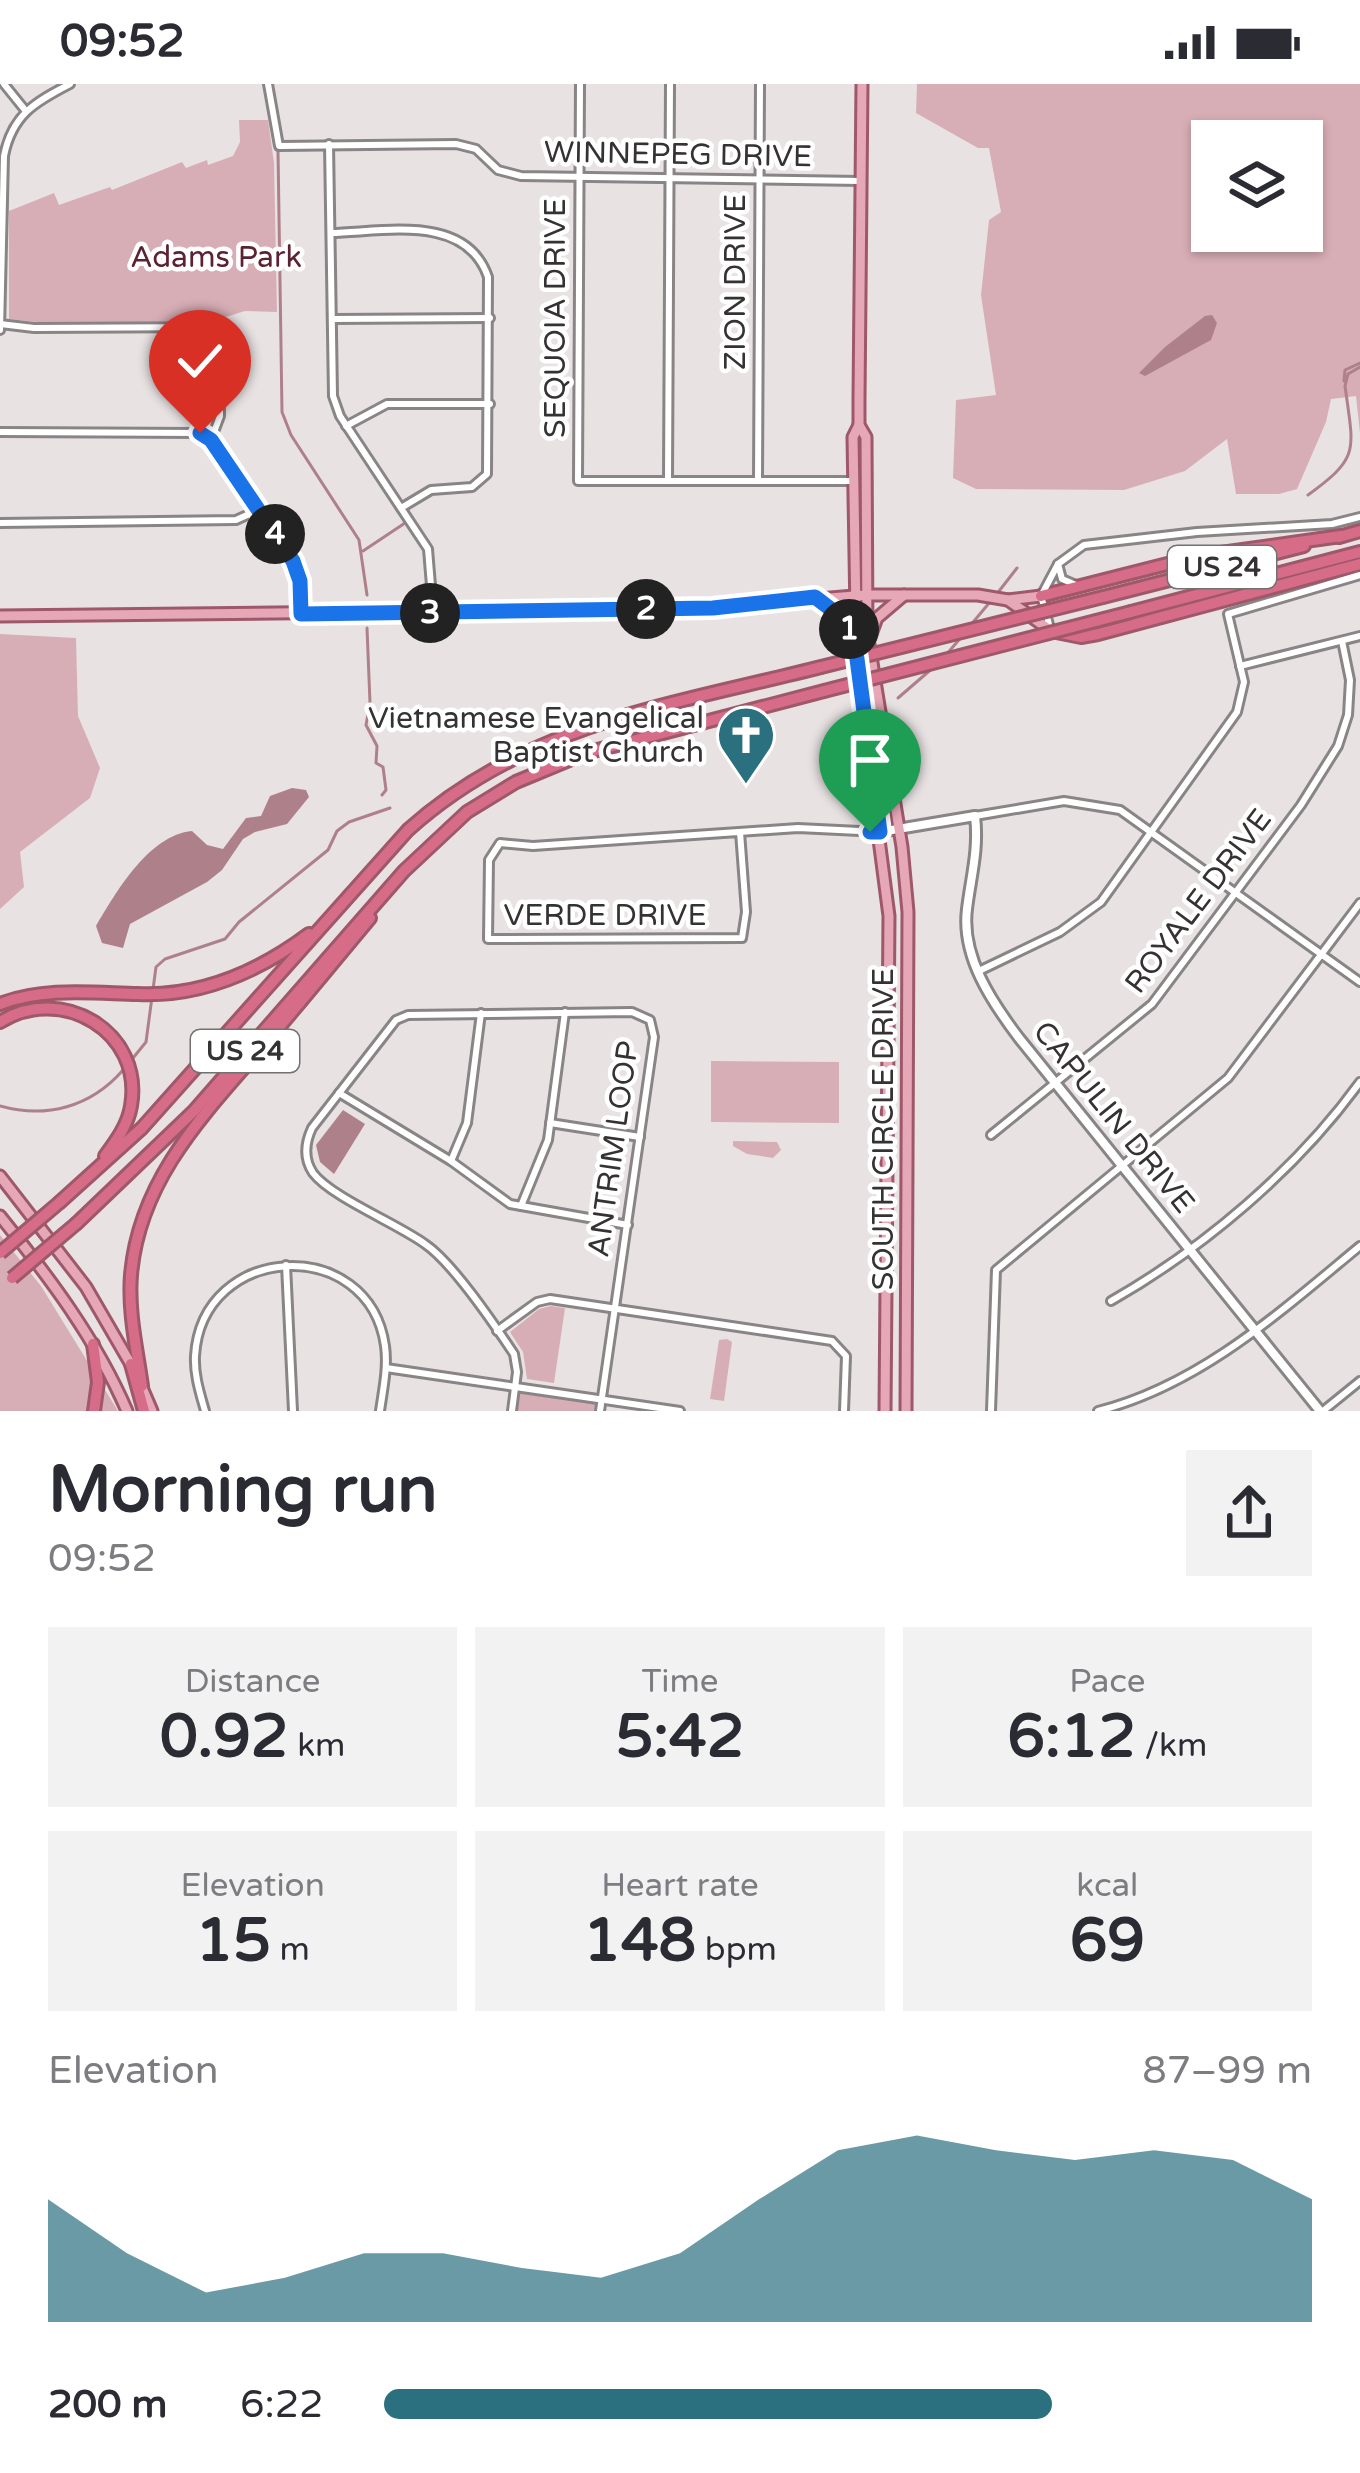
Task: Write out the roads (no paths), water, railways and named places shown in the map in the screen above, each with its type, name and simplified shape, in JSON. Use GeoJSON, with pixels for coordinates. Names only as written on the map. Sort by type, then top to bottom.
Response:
{"type":"FeatureCollection","features":[{"type":"Feature","properties":{"kind":"highway","name":"US 24"},"geometry":{"type":"LineString","coordinates":[[0,1252],[89,1178],[204,1061],[408,830],[458,788],[495,765],[589,727],[1360,531]]}},
{"type":"Feature","properties":{"kind":"highway"},"geometry":{"type":"LineString","coordinates":[[1042,602],[1076,585],[1199,556],[1342,536]]}},
{"type":"Feature","properties":{"kind":"highway","name":"US 24"},"geometry":{"type":"LineString","coordinates":[[0,1287],[194,1111],[404,871],[467,812],[548,767],[613,745],[1360,553]]}},
{"type":"Feature","properties":{"kind":"highway"},"geometry":{"type":"LineString","coordinates":[[1051,631],[1081,637],[1098,634],[1360,564]]}},
{"type":"Feature","properties":{"kind":"highway"},"geometry":{"type":"LineString","coordinates":[[142,1386],[131,1276],[156,1184],[199,1120],[404,871]]}},
{"type":"Feature","properties":{"kind":"highway"},"geometry":{"type":"LineString","coordinates":[[0,1004],[34,994],[160,994],[204,988],[253,971],[326,921]]}},
{"type":"Feature","properties":{"kind":"highway"},"geometry":{"type":"LineString","coordinates":[[0,1022],[26,1010],[70,1010],[93,1020],[117,1042],[130,1069],[128,1118],[89,1178]]}},
{"type":"Feature","properties":{"kind":"highway"},"geometry":{"type":"LineString","coordinates":[[93,1345],[98,1382],[94,1411]]}},
{"type":"Feature","properties":{"kind":"highway"},"geometry":{"type":"LineString","coordinates":[[131,1364],[148,1411]]}},
{"type":"Feature","properties":{"kind":"main road"},"geometry":{"type":"LineString","coordinates":[[862,84],[860,425],[866,437],[866,595]]}},
{"type":"Feature","properties":{"kind":"main road"},"geometry":{"type":"LineString","coordinates":[[853,596],[853,436],[860,425]]}},
{"type":"Feature","properties":{"kind":"main road"},"geometry":{"type":"LineString","coordinates":[[0,616],[713,608],[866,595],[978,595],[1012,603],[1042,602]]}},
{"type":"Feature","properties":{"kind":"main road","name":"SOUTH CIRCLE DRIVE"},"geometry":{"type":"LineString","coordinates":[[866,595],[868,642],[908,912],[906,1411]]}},
{"type":"Feature","properties":{"kind":"main road"},"geometry":{"type":"LineString","coordinates":[[868,642],[877,618],[904,595]]}},
{"type":"Feature","properties":{"kind":"main road","name":"SOUTH CIRCLE DRIVE"},"geometry":{"type":"LineString","coordinates":[[853,596],[889,916],[885,1411]]}},
{"type":"Feature","properties":{"kind":"main road"},"geometry":{"type":"LineString","coordinates":[[815,597],[841,617],[855,644]]}},
{"type":"Feature","properties":{"kind":"main road"},"geometry":{"type":"LineString","coordinates":[[1012,603],[1051,631]]}},
{"type":"Feature","properties":{"kind":"main road"},"geometry":{"type":"LineString","coordinates":[[0,1176],[86,1287],[142,1386],[148,1411]]}},
{"type":"Feature","properties":{"kind":"main road"},"geometry":{"type":"LineString","coordinates":[[0,1216],[47,1275],[93,1345],[128,1411]]}},
{"type":"Feature","properties":{"kind":"street"},"geometry":{"type":"LineString","coordinates":[[4,84],[25,110]]}},
{"type":"Feature","properties":{"kind":"street"},"geometry":{"type":"LineString","coordinates":[[70,84],[25,110],[2,156],[0,326],[215,327],[220,416],[211,440]]}},
{"type":"Feature","properties":{"kind":"street","name":"WINNEPEG DRIVE"},"geometry":{"type":"LineString","coordinates":[[268,84],[279,146],[456,144],[483,153],[498,170],[510,175],[861,181]]}},
{"type":"Feature","properties":{"kind":"street","name":"SEQUOIA DRIVE"},"geometry":{"type":"LineString","coordinates":[[580,84],[578,481],[668,480]]}},
{"type":"Feature","properties":{"kind":"street"},"geometry":{"type":"LineString","coordinates":[[670,84],[668,480],[853,481]]}},
{"type":"Feature","properties":{"kind":"street","name":"ZION DRIVE"},"geometry":{"type":"LineString","coordinates":[[758,481],[760,84]]}},
{"type":"Feature","properties":{"kind":"street"},"geometry":{"type":"LineString","coordinates":[[329,144],[333,396],[346,426],[428,549],[433,613]]}},
{"type":"Feature","properties":{"kind":"street"},"geometry":{"type":"LineString","coordinates":[[483,153],[491,145]]}},
{"type":"Feature","properties":{"kind":"street"},"geometry":{"type":"LineString","coordinates":[[331,233],[437,232],[459,240],[482,260],[490,285],[490,459],[482,480],[472,487],[431,490],[401,508]]}},
{"type":"Feature","properties":{"kind":"street"},"geometry":{"type":"LineString","coordinates":[[482,260],[490,254]]}},
{"type":"Feature","properties":{"kind":"street"},"geometry":{"type":"LineString","coordinates":[[332,319],[490,318]]}},
{"type":"Feature","properties":{"kind":"street"},"geometry":{"type":"LineString","coordinates":[[346,426],[387,404],[490,404]]}},
{"type":"Feature","properties":{"kind":"street"},"geometry":{"type":"LineString","coordinates":[[0,432],[187,430],[211,440],[298,570],[301,614]]}},
{"type":"Feature","properties":{"kind":"street"},"geometry":{"type":"LineString","coordinates":[[482,480],[489,488]]}},
{"type":"Feature","properties":{"kind":"street"},"geometry":{"type":"LineString","coordinates":[[0,523],[236,520],[259,509]]}},
{"type":"Feature","properties":{"kind":"street"},"geometry":{"type":"LineString","coordinates":[[1051,631],[1042,602],[1058,563],[1077,548],[1360,518]]}},
{"type":"Feature","properties":{"kind":"street"},"geometry":{"type":"LineString","coordinates":[[1058,563],[1062,579],[1076,585]]}},
{"type":"Feature","properties":{"kind":"street"},"geometry":{"type":"LineString","coordinates":[[979,971],[1088,914],[1237,712],[1244,692],[1228,614],[1360,575]]}},
{"type":"Feature","properties":{"kind":"street"},"geometry":{"type":"LineString","coordinates":[[1240,666],[1360,636]]}},
{"type":"Feature","properties":{"kind":"street","name":"ROYALE DRIVE"},"geometry":{"type":"LineString","coordinates":[[991,1135],[1152,1004],[1237,893],[1338,746],[1350,695],[1342,640]]}},
{"type":"Feature","properties":{"kind":"street","name":"VERDE DRIVE"},"geometry":{"type":"LineString","coordinates":[[740,832],[746,912],[742,938],[488,939],[489,860],[500,843],[533,846],[740,832],[810,828],[880,832],[1064,801],[1091,802],[1120,811],[1360,982]]}},
{"type":"Feature","properties":{"kind":"street","name":"CAPULIN DRIVE"},"geometry":{"type":"LineString","coordinates":[[975,816],[978,845],[967,943],[1007,1023],[1322,1411]]}},
{"type":"Feature","properties":{"kind":"street"},"geometry":{"type":"LineString","coordinates":[[991,1411],[996,1270],[1228,1078],[1360,903]]}},
{"type":"Feature","properties":{"kind":"street"},"geometry":{"type":"LineString","coordinates":[[451,1161],[467,1123],[481,1012]]}},
{"type":"Feature","properties":{"kind":"street"},"geometry":{"type":"LineString","coordinates":[[521,1208],[544,1154],[565,1012]]}},
{"type":"Feature","properties":{"kind":"street","name":"ANTRIM LOOP"},"geometry":{"type":"LineString","coordinates":[[512,1411],[516,1359],[434,1251],[324,1183],[310,1169],[305,1152],[308,1135],[401,1017],[632,1012],[650,1020],[654,1037],[600,1411]]}},
{"type":"Feature","properties":{"kind":"street"},"geometry":{"type":"LineString","coordinates":[[1111,1301],[1150,1279],[1296,1160],[1360,1082]]}},
{"type":"Feature","properties":{"kind":"street"},"geometry":{"type":"LineString","coordinates":[[339,1093],[451,1161],[503,1200],[521,1208],[628,1225]]}},
{"type":"Feature","properties":{"kind":"street"},"geometry":{"type":"LineString","coordinates":[[550,1124],[640,1137]]}},
{"type":"Feature","properties":{"kind":"street"},"geometry":{"type":"LineString","coordinates":[[1098,1411],[1190,1375],[1360,1246]]}},
{"type":"Feature","properties":{"kind":"street"},"geometry":{"type":"LineString","coordinates":[[286,1265],[293,1411]]}},
{"type":"Feature","properties":{"kind":"street"},"geometry":{"type":"LineString","coordinates":[[205,1411],[195,1359],[201,1327],[211,1308],[245,1277],[286,1265],[327,1272],[362,1297],[382,1334],[386,1368],[380,1411]]}},
{"type":"Feature","properties":{"kind":"street"},"geometry":{"type":"LineString","coordinates":[[497,1331],[543,1299],[832,1341],[842,1347],[847,1363],[844,1411]]}},
{"type":"Feature","properties":{"kind":"street"},"geometry":{"type":"LineString","coordinates":[[386,1368],[680,1411]]}},
{"type":"Feature","properties":{"kind":"street"},"geometry":{"type":"LineString","coordinates":[[1322,1411],[1360,1381]]}},
{"type":"Feature","properties":{"kind":"waterway"},"geometry":{"type":"LineString","coordinates":[[278,151],[282,412],[291,435],[359,540],[367,595]]}},
{"type":"Feature","properties":{"kind":"waterway"},"geometry":{"type":"LineString","coordinates":[[1344,381],[1345,370],[1360,363]]}},
{"type":"Feature","properties":{"kind":"waterway"},"geometry":{"type":"LineString","coordinates":[[1308,495],[1345,461],[1351,439],[1345,386],[1348,374],[1360,367]]}},
{"type":"Feature","properties":{"kind":"waterway"},"geometry":{"type":"LineString","coordinates":[[363,551],[405,523]]}},
{"type":"Feature","properties":{"kind":"waterway"},"geometry":{"type":"LineString","coordinates":[[996,595],[1017,568]]}},
{"type":"Feature","properties":{"kind":"waterway"},"geometry":{"type":"LineString","coordinates":[[969,627],[990,602]]}},
{"type":"Feature","properties":{"kind":"waterway"},"geometry":{"type":"LineString","coordinates":[[367,628],[370,703],[366,725],[377,746],[376,763],[383,767],[386,790],[382,795]]}},
{"type":"Feature","properties":{"kind":"waterway"},"geometry":{"type":"LineString","coordinates":[[946,655],[963,635]]}},
{"type":"Feature","properties":{"kind":"waterway"},"geometry":{"type":"LineString","coordinates":[[898,698],[935,666]]}},
{"type":"Feature","properties":{"kind":"waterway"},"geometry":{"type":"LineString","coordinates":[[129,1063],[146,1042],[156,967],[165,959],[225,939],[239,922],[328,850],[337,831],[390,808]]}},
{"type":"Feature","properties":{"kind":"waterway"},"geometry":{"type":"LineString","coordinates":[[0,1106],[34,1111],[67,1107],[97,1093],[123,1070]]}},
{"type":"Feature","properties":{"kind":"place","name":"Vietnamese Evangelical Baptist Church"},"geometry":{"type":"Point","coordinates":[746,786]}},
{"type":"Feature","properties":{"kind":"park label","name":"Adams Park"},"geometry":{"type":"Point","coordinates":[216,257]}}]}
